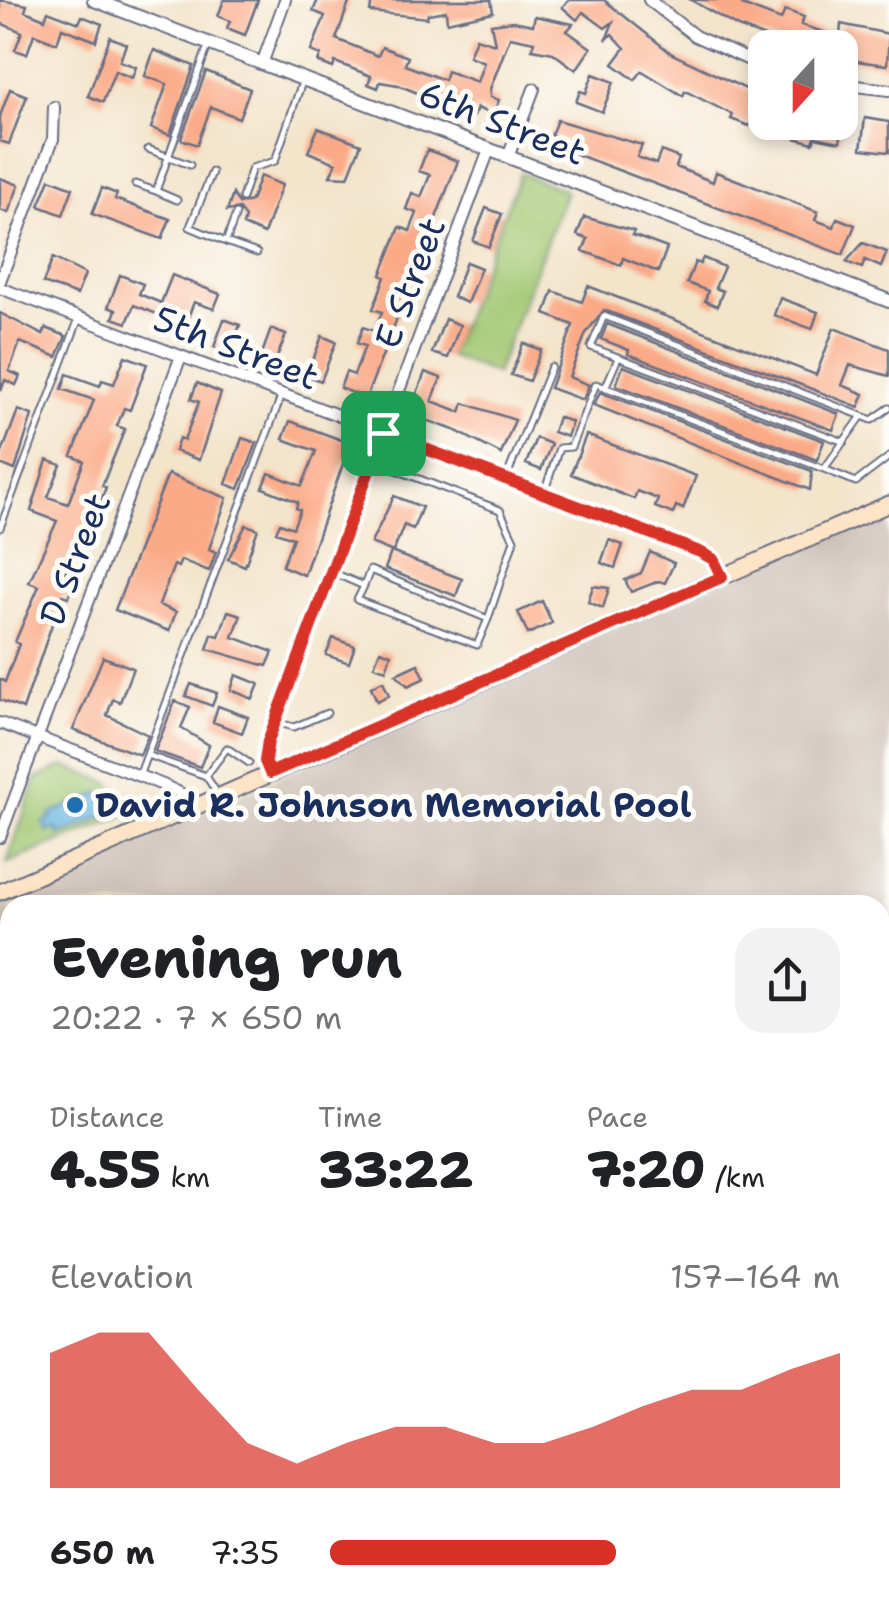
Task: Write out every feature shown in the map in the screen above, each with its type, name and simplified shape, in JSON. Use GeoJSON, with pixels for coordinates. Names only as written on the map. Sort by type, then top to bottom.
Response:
{"type":"FeatureCollection","features":[{"type":"Feature","properties":{"kind":"main road"},"geometry":{"type":"LineString","coordinates":[[0,892],[889,504]]}},
{"type":"Feature","properties":{"kind":"street","name":"6th Street"},"geometry":{"type":"LineString","coordinates":[[94,0],[131,7],[209,44],[889,301]]}},
{"type":"Feature","properties":{"kind":"street"},"geometry":{"type":"LineString","coordinates":[[262,64],[285,0]]}},
{"type":"Feature","properties":{"kind":"street"},"geometry":{"type":"LineString","coordinates":[[649,0],[696,36],[748,59]]}},
{"type":"Feature","properties":{"kind":"street"},"geometry":{"type":"LineString","coordinates":[[858,86],[889,90]]}},
{"type":"Feature","properties":{"kind":"street"},"geometry":{"type":"LineString","coordinates":[[508,157],[534,89]]}},
{"type":"Feature","properties":{"kind":"street"},"geometry":{"type":"LineString","coordinates":[[0,285],[53,139],[54,107]]}},
{"type":"Feature","properties":{"kind":"street","name":"E Street"},"geometry":{"type":"LineString","coordinates":[[270,773],[264,754],[275,722],[490,150]]}},
{"type":"Feature","properties":{"kind":"street","name":"5th Street"},"geometry":{"type":"LineString","coordinates":[[0,285],[700,552],[713,559],[722,577]]}},
{"type":"Feature","properties":{"kind":"street","name":"D Street"},"geometry":{"type":"LineString","coordinates":[[0,837],[180,356]]}},
{"type":"Feature","properties":{"kind":"street"},"geometry":{"type":"LineString","coordinates":[[0,723],[182,794],[189,808]]}},
{"type":"Feature","properties":{"kind":"lane"},"geometry":{"type":"LineString","coordinates":[[156,191],[209,44]]}},
{"type":"Feature","properties":{"kind":"lane"},"geometry":{"type":"LineString","coordinates":[[242,198],[252,168],[275,161],[303,79]]}},
{"type":"Feature","properties":{"kind":"lane"},"geometry":{"type":"LineString","coordinates":[[148,149],[190,165]]}},
{"type":"Feature","properties":{"kind":"lane"},"geometry":{"type":"LineString","coordinates":[[212,172],[190,228],[257,253]]}},
{"type":"Feature","properties":{"kind":"lane"},"geometry":{"type":"LineString","coordinates":[[135,184],[177,200]]}},
{"type":"Feature","properties":{"kind":"lane"},"geometry":{"type":"LineString","coordinates":[[226,242],[236,214]]}},
{"type":"Feature","properties":{"kind":"lane"},"geometry":{"type":"LineString","coordinates":[[844,442],[592,347],[604,316],[872,420],[889,408]]}},
{"type":"Feature","properties":{"kind":"lane"},"geometry":{"type":"LineString","coordinates":[[0,528],[79,318]]}},
{"type":"Feature","properties":{"kind":"lane"},"geometry":{"type":"LineString","coordinates":[[605,388],[618,357]]}},
{"type":"Feature","properties":{"kind":"lane"},"geometry":{"type":"LineString","coordinates":[[506,479],[552,367]]}},
{"type":"Feature","properties":{"kind":"lane"},"geometry":{"type":"LineString","coordinates":[[544,493],[559,448],[571,448],[596,384],[856,482],[889,458]]}},
{"type":"Feature","properties":{"kind":"lane"},"geometry":{"type":"LineString","coordinates":[[140,776],[282,394]]}},
{"type":"Feature","properties":{"kind":"lane"},"geometry":{"type":"LineString","coordinates":[[824,470],[862,416]]}},
{"type":"Feature","properties":{"kind":"lane"},"geometry":{"type":"LineString","coordinates":[[392,468],[500,510],[514,540],[488,619],[477,645],[358,600],[370,570],[488,619]]}},
{"type":"Feature","properties":{"kind":"lane"},"geometry":{"type":"LineString","coordinates":[[331,572],[364,586]]}},
{"type":"Feature","properties":{"kind":"lane"},"geometry":{"type":"LineString","coordinates":[[275,722],[294,727],[328,713]]}},
{"type":"Feature","properties":{"kind":"lane"},"geometry":{"type":"LineString","coordinates":[[206,776],[227,748],[249,763]]}},
{"type":"Feature","properties":{"kind":"lane"},"geometry":{"type":"LineString","coordinates":[[147,756],[206,776],[218,795]]}},
{"type":"Feature","properties":{"kind":"shaded area"},"geometry":{"type":"Polygon","coordinates":[[[889,507],[889,895],[11,895],[889,507]]]}},
{"type":"Feature","properties":{"kind":"green space"},"geometry":{"type":"Polygon","coordinates":[[[520,173],[566,191],[496,374],[449,356],[520,173]]]}},
{"type":"Feature","properties":{"kind":"green space","name":"David R. Johnson Memorial Pool"},"geometry":{"type":"Polygon","coordinates":[[[64,766],[110,783],[128,814],[7,863],[36,779],[64,766]]]}},
{"type":"Feature","properties":{"kind":"water"},"geometry":{"type":"Polygon","coordinates":[[[102,792],[111,813],[59,835],[56,828],[48,832],[44,822],[51,819],[50,814],[102,792]]]}},
{"type":"Feature","properties":{"kind":"building"},"geometry":{"type":"Polygon","coordinates":[[[0,0],[27,5],[25,11],[45,19],[48,11],[79,23],[82,16],[102,24],[96,41],[62,28],[57,43],[34,34],[27,54],[15,50],[22,32],[0,23],[0,0]]]}},
{"type":"Feature","properties":{"kind":"building"},"geometry":{"type":"Polygon","coordinates":[[[224,0],[258,0],[245,35],[227,28],[230,21],[218,16],[224,0]]]}},
{"type":"Feature","properties":{"kind":"building"},"geometry":{"type":"Polygon","coordinates":[[[318,0],[350,0],[336,39],[378,56],[382,47],[408,57],[405,65],[444,80],[447,71],[477,82],[484,62],[469,56],[476,38],[495,44],[491,24],[513,21],[533,25],[535,16],[573,24],[567,31],[591,48],[576,70],[553,53],[532,49],[534,42],[510,37],[490,89],[490,97],[499,100],[493,115],[477,108],[474,116],[398,85],[380,82],[378,88],[368,84],[371,76],[335,62],[333,68],[318,62],[321,55],[311,51],[325,16],[313,11],[318,0]]]}},
{"type":"Feature","properties":{"kind":"building"},"geometry":{"type":"Polygon","coordinates":[[[372,0],[491,0],[493,12],[447,22],[446,11],[428,14],[427,18],[370,12],[372,0]]]}},
{"type":"Feature","properties":{"kind":"building"},"geometry":{"type":"Polygon","coordinates":[[[569,0],[604,0],[672,54],[748,90],[748,126],[685,91],[683,96],[642,71],[635,80],[613,64],[625,48],[612,34],[606,40],[613,22],[605,28],[583,12],[577,20],[562,7],[569,0]]]}},
{"type":"Feature","properties":{"kind":"building"},"geometry":{"type":"Polygon","coordinates":[[[691,0],[744,0],[742,5],[781,20],[785,10],[804,17],[801,25],[817,30],[748,31],[691,0]]]}},
{"type":"Feature","properties":{"kind":"building"},"geometry":{"type":"Polygon","coordinates":[[[841,24],[889,34],[887,65],[858,61],[858,30],[841,30],[841,24]]]}},
{"type":"Feature","properties":{"kind":"building"},"geometry":{"type":"Polygon","coordinates":[[[110,37],[126,44],[120,61],[136,67],[132,78],[115,71],[103,102],[88,96],[110,37]]]}},
{"type":"Feature","properties":{"kind":"building"},"geometry":{"type":"Polygon","coordinates":[[[154,50],[194,66],[170,135],[151,128],[167,84],[145,76],[154,50]]]}},
{"type":"Feature","properties":{"kind":"building"},"geometry":{"type":"Polygon","coordinates":[[[206,71],[250,89],[239,118],[211,107],[197,145],[181,139],[206,71]]]}},
{"type":"Feature","properties":{"kind":"building"},"geometry":{"type":"Polygon","coordinates":[[[593,74],[614,82],[602,112],[576,102],[580,91],[586,93],[593,74]]]}},
{"type":"Feature","properties":{"kind":"building"},"geometry":{"type":"Polygon","coordinates":[[[10,89],[27,96],[9,144],[0,141],[0,116],[10,89]]]}},
{"type":"Feature","properties":{"kind":"building"},"geometry":{"type":"Polygon","coordinates":[[[865,118],[889,122],[889,152],[861,149],[865,118]]]}},
{"type":"Feature","properties":{"kind":"building"},"geometry":{"type":"Polygon","coordinates":[[[557,120],[642,145],[637,157],[656,164],[661,151],[679,158],[676,167],[713,182],[716,172],[737,180],[818,212],[815,220],[834,227],[837,218],[855,225],[843,255],[565,150],[568,142],[551,135],[557,120]]]}},
{"type":"Feature","properties":{"kind":"building"},"geometry":{"type":"Polygon","coordinates":[[[318,128],[361,144],[348,177],[330,176],[336,163],[308,152],[318,128]]]}},
{"type":"Feature","properties":{"kind":"building"},"geometry":{"type":"Polygon","coordinates":[[[427,150],[458,161],[366,398],[340,388],[346,372],[354,375],[365,346],[357,343],[363,327],[374,331],[382,312],[373,309],[385,277],[381,275],[400,227],[410,231],[417,213],[406,209],[412,193],[421,197],[430,175],[419,171],[427,150]]]}},
{"type":"Feature","properties":{"kind":"building"},"geometry":{"type":"Polygon","coordinates":[[[260,176],[282,185],[264,234],[243,225],[245,218],[239,209],[227,211],[233,194],[239,204],[251,201],[260,176]]]}},
{"type":"Feature","properties":{"kind":"building"},"geometry":{"type":"Polygon","coordinates":[[[0,178],[19,185],[8,213],[0,210],[0,178]]]}},
{"type":"Feature","properties":{"kind":"building"},"geometry":{"type":"Polygon","coordinates":[[[50,179],[73,188],[63,215],[39,206],[50,179]]]}},
{"type":"Feature","properties":{"kind":"building"},"geometry":{"type":"Polygon","coordinates":[[[102,188],[117,194],[115,199],[170,219],[162,239],[92,214],[102,188]]]}},
{"type":"Feature","properties":{"kind":"building"},"geometry":{"type":"Polygon","coordinates":[[[486,208],[502,214],[489,247],[473,241],[486,208]]]}},
{"type":"Feature","properties":{"kind":"building"},"geometry":{"type":"Polygon","coordinates":[[[584,217],[634,231],[632,235],[667,248],[658,272],[623,258],[621,265],[583,251],[588,239],[577,235],[584,217]]]}},
{"type":"Feature","properties":{"kind":"building"},"geometry":{"type":"Polygon","coordinates":[[[863,243],[887,252],[881,267],[865,260],[862,268],[846,262],[863,243]]]}},
{"type":"Feature","properties":{"kind":"building"},"geometry":{"type":"Polygon","coordinates":[[[53,258],[85,274],[77,295],[43,283],[53,258]]]}},
{"type":"Feature","properties":{"kind":"building"},"geometry":{"type":"Polygon","coordinates":[[[703,258],[724,267],[715,288],[723,291],[717,306],[705,301],[708,291],[687,283],[695,262],[700,264],[703,258]]]}},
{"type":"Feature","properties":{"kind":"building"},"geometry":{"type":"Polygon","coordinates":[[[466,262],[481,268],[467,303],[453,297],[466,262]]]}},
{"type":"Feature","properties":{"kind":"building"},"geometry":{"type":"Polygon","coordinates":[[[120,275],[143,284],[139,294],[161,303],[172,275],[220,294],[214,309],[194,302],[185,325],[134,305],[127,323],[113,318],[116,310],[108,307],[120,275]]]}},
{"type":"Feature","properties":{"kind":"building"},"geometry":{"type":"Polygon","coordinates":[[[588,286],[816,375],[834,328],[889,349],[889,376],[850,365],[842,385],[864,394],[859,407],[604,310],[586,333],[569,377],[589,385],[583,400],[550,388],[573,325],[545,314],[553,291],[582,302],[588,286]]]}},
{"type":"Feature","properties":{"kind":"building"},"geometry":{"type":"Polygon","coordinates":[[[780,298],[818,312],[812,329],[774,315],[780,298]]]}},
{"type":"Feature","properties":{"kind":"building"},"geometry":{"type":"Polygon","coordinates":[[[0,313],[43,335],[46,328],[66,336],[57,357],[20,342],[9,371],[20,376],[16,385],[5,380],[1,391],[0,313]]]}},
{"type":"Feature","properties":{"kind":"building"},"geometry":{"type":"Polygon","coordinates":[[[224,319],[240,325],[230,353],[214,347],[224,319]]]}},
{"type":"Feature","properties":{"kind":"building"},"geometry":{"type":"Polygon","coordinates":[[[445,319],[460,325],[448,358],[432,353],[445,319]]]}},
{"type":"Feature","properties":{"kind":"building"},"geometry":{"type":"Polygon","coordinates":[[[607,324],[839,414],[833,430],[628,354],[629,350],[601,339],[607,324]]]}},
{"type":"Feature","properties":{"kind":"building"},"geometry":{"type":"Polygon","coordinates":[[[271,329],[286,335],[274,364],[260,359],[271,329]]]}},
{"type":"Feature","properties":{"kind":"building"},"geometry":{"type":"Polygon","coordinates":[[[322,336],[336,342],[321,381],[307,376],[322,336]]]}},
{"type":"Feature","properties":{"kind":"building"},"geometry":{"type":"Polygon","coordinates":[[[523,343],[541,350],[529,381],[511,375],[523,343]]]}},
{"type":"Feature","properties":{"kind":"building"},"geometry":{"type":"Polygon","coordinates":[[[125,356],[147,364],[130,410],[124,408],[117,426],[125,429],[102,486],[106,487],[89,533],[82,530],[64,576],[75,580],[68,597],[62,595],[23,709],[0,700],[0,679],[5,682],[19,644],[15,642],[39,586],[29,582],[57,521],[31,511],[47,460],[61,465],[48,497],[68,504],[84,461],[72,456],[94,400],[62,389],[67,374],[100,386],[102,380],[114,384],[125,356]]]}},
{"type":"Feature","properties":{"kind":"building"},"geometry":{"type":"Polygon","coordinates":[[[623,366],[824,441],[817,460],[616,385],[623,366]]]}},
{"type":"Feature","properties":{"kind":"building"},"geometry":{"type":"Polygon","coordinates":[[[425,372],[441,378],[432,401],[461,412],[464,403],[515,420],[501,454],[454,430],[409,414],[425,372]]]}},
{"type":"Feature","properties":{"kind":"building"},"geometry":{"type":"Polygon","coordinates":[[[197,383],[221,393],[199,460],[175,451],[179,438],[184,440],[199,402],[191,399],[197,383]]]}},
{"type":"Feature","properties":{"kind":"building"},"geometry":{"type":"Polygon","coordinates":[[[600,392],[812,471],[810,490],[594,405],[600,392]]]}},
{"type":"Feature","properties":{"kind":"building"},"geometry":{"type":"Polygon","coordinates":[[[18,410],[32,415],[15,470],[0,464],[0,458],[18,410]]]}},
{"type":"Feature","properties":{"kind":"building"},"geometry":{"type":"Polygon","coordinates":[[[558,417],[572,422],[567,437],[553,432],[558,417]]]}},
{"type":"Feature","properties":{"kind":"building"},"geometry":{"type":"Polygon","coordinates":[[[290,421],[355,445],[348,463],[344,461],[304,575],[282,566],[293,538],[276,532],[280,523],[293,528],[300,510],[296,508],[298,502],[263,488],[269,473],[302,486],[316,451],[283,439],[290,421]]]}},
{"type":"Feature","properties":{"kind":"building"},"geometry":{"type":"Polygon","coordinates":[[[586,435],[696,476],[683,509],[676,506],[673,514],[655,507],[658,499],[637,491],[634,499],[571,474],[586,435]]]}},
{"type":"Feature","properties":{"kind":"building"},"geometry":{"type":"Polygon","coordinates":[[[242,438],[257,443],[239,489],[226,484],[242,438]]]}},
{"type":"Feature","properties":{"kind":"building"},"geometry":{"type":"Polygon","coordinates":[[[536,438],[551,444],[541,470],[526,464],[536,438]]]}},
{"type":"Feature","properties":{"kind":"building"},"geometry":{"type":"Polygon","coordinates":[[[168,474],[227,498],[209,549],[216,552],[209,571],[181,560],[178,567],[174,565],[159,605],[176,612],[169,631],[115,610],[168,474]]]}},
{"type":"Feature","properties":{"kind":"building"},"geometry":{"type":"Polygon","coordinates":[[[394,496],[422,507],[413,529],[404,525],[393,552],[371,543],[394,496]]]}},
{"type":"Feature","properties":{"kind":"building"},"geometry":{"type":"Polygon","coordinates":[[[246,525],[258,529],[245,566],[228,559],[246,525]]]}},
{"type":"Feature","properties":{"kind":"building"},"geometry":{"type":"Polygon","coordinates":[[[609,540],[623,545],[615,568],[601,563],[609,540]]]}},
{"type":"Feature","properties":{"kind":"building"},"geometry":{"type":"Polygon","coordinates":[[[391,552],[462,579],[456,596],[385,569],[391,552]]]}},
{"type":"Feature","properties":{"kind":"building"},"geometry":{"type":"Polygon","coordinates":[[[650,552],[674,563],[665,583],[659,581],[631,592],[625,580],[641,573],[650,552]]]}},
{"type":"Feature","properties":{"kind":"building"},"geometry":{"type":"Polygon","coordinates":[[[593,586],[609,588],[603,608],[588,602],[593,586]]]}},
{"type":"Feature","properties":{"kind":"building"},"geometry":{"type":"Polygon","coordinates":[[[542,601],[552,623],[528,634],[518,612],[542,601]]]}},
{"type":"Feature","properties":{"kind":"building"},"geometry":{"type":"Polygon","coordinates":[[[228,611],[241,615],[233,637],[273,652],[267,666],[207,649],[212,634],[219,636],[228,611]]]}},
{"type":"Feature","properties":{"kind":"building"},"geometry":{"type":"Polygon","coordinates":[[[333,638],[355,646],[349,663],[326,655],[333,638]]]}},
{"type":"Feature","properties":{"kind":"building"},"geometry":{"type":"Polygon","coordinates":[[[380,650],[391,654],[386,670],[374,666],[380,650]]]}},
{"type":"Feature","properties":{"kind":"building"},"geometry":{"type":"Polygon","coordinates":[[[103,657],[133,668],[120,702],[113,699],[107,715],[148,735],[140,755],[73,730],[103,657]]]}},
{"type":"Feature","properties":{"kind":"building"},"geometry":{"type":"Polygon","coordinates":[[[418,664],[425,678],[408,686],[396,674],[418,664]]]}},
{"type":"Feature","properties":{"kind":"building"},"geometry":{"type":"Polygon","coordinates":[[[236,675],[259,684],[253,699],[231,690],[236,675]]]}},
{"type":"Feature","properties":{"kind":"building"},"geometry":{"type":"Polygon","coordinates":[[[383,681],[389,695],[377,701],[371,687],[383,681]]]}},
{"type":"Feature","properties":{"kind":"building"},"geometry":{"type":"Polygon","coordinates":[[[191,684],[217,693],[212,706],[186,696],[191,684]]]}},
{"type":"Feature","properties":{"kind":"building"},"geometry":{"type":"Polygon","coordinates":[[[175,701],[190,707],[181,728],[209,745],[200,767],[155,751],[175,701]]]}},
{"type":"Feature","properties":{"kind":"building"},"geometry":{"type":"Polygon","coordinates":[[[218,706],[248,717],[242,733],[213,722],[218,706]]]}},
{"type":"Feature","properties":{"kind":"place","name":"David R. Johnson Memorial Pool"},"geometry":{"type":"Point","coordinates":[75,805]}},
{"type":"Feature","properties":{"kind":"route"},"geometry":{"type":"LineString","coordinates":[[383,433],[700,552],[713,559],[722,577],[270,773],[264,754],[268,741],[383,433]]}}]}
